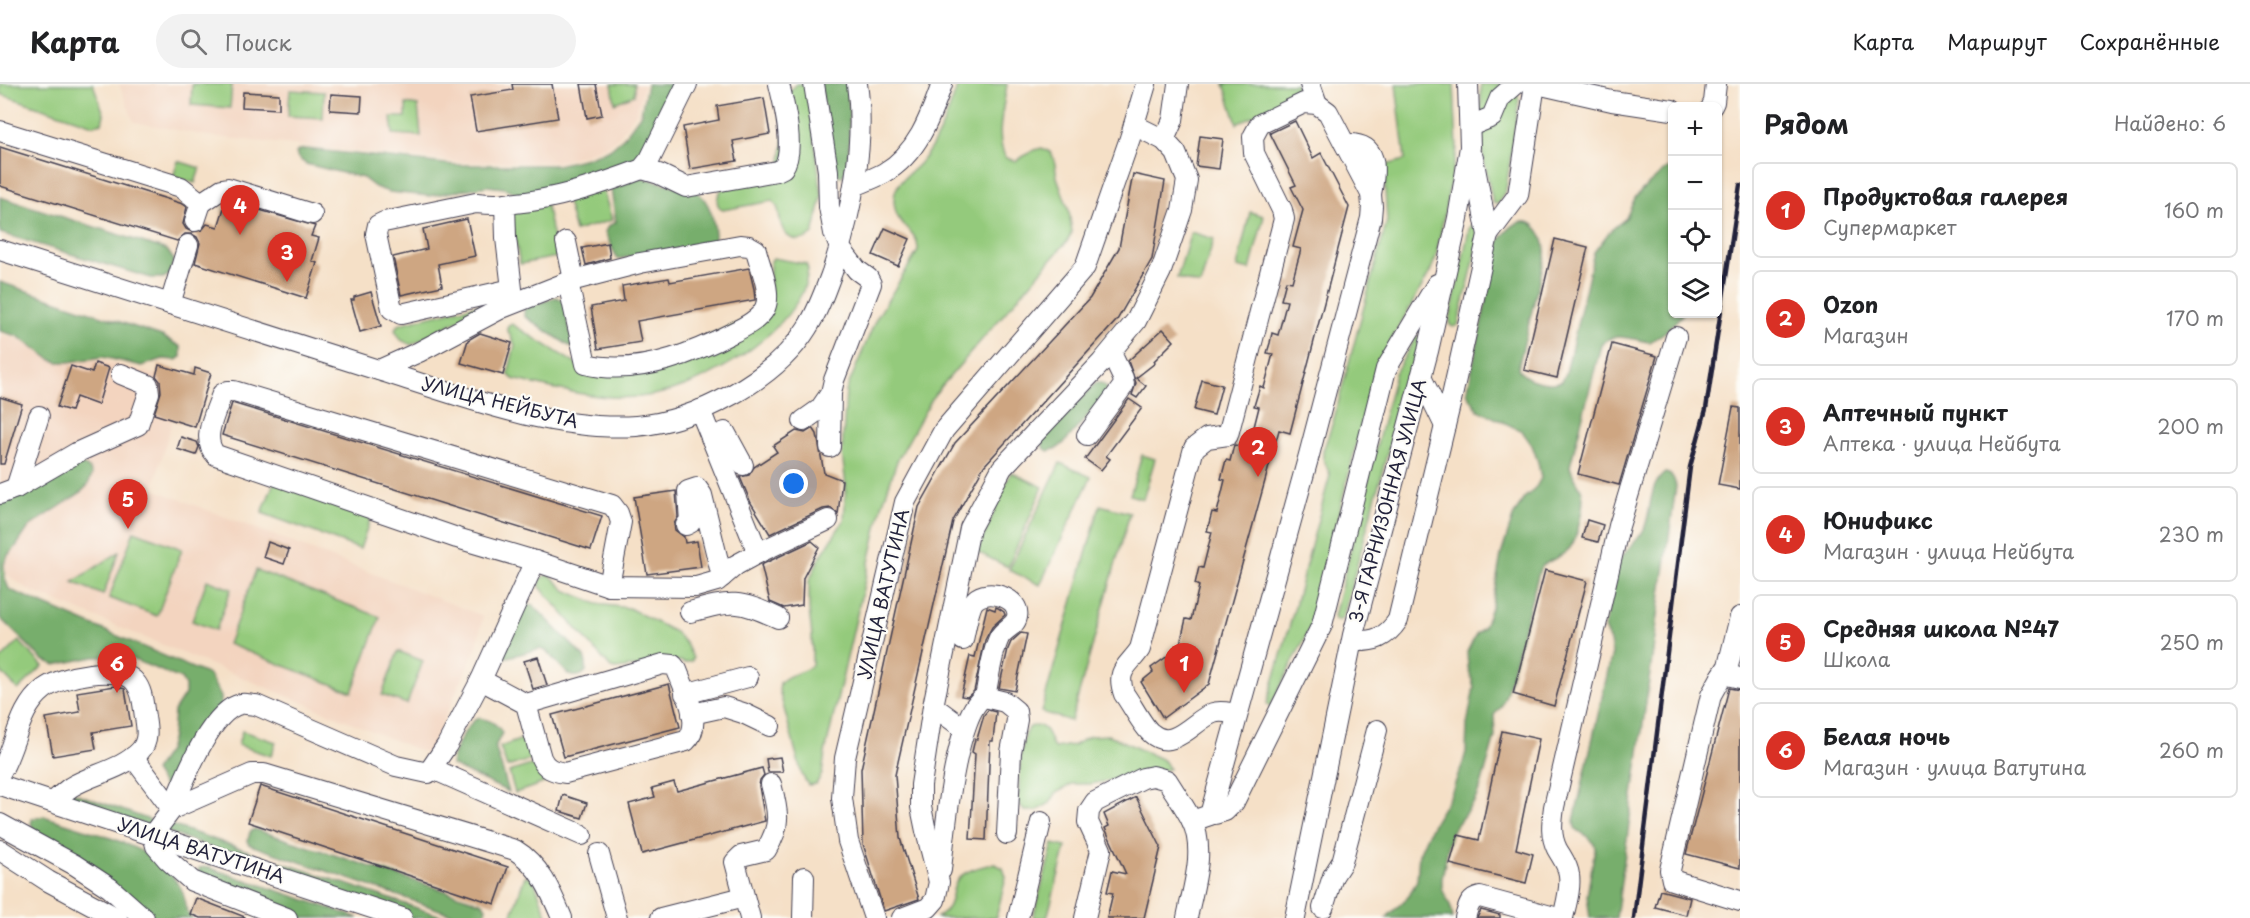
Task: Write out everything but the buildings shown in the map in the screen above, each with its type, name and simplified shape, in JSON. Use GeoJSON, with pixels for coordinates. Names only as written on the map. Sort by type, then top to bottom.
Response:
{"type":"FeatureCollection","features":[{"type":"Feature","properties":{"kind":"street"},"geometry":{"type":"LineString","coordinates":[[566,242],[571,281],[586,364],[599,368],[671,360],[705,347],[744,327],[764,311],[768,297],[756,250],[740,245],[640,263],[571,281],[514,295],[401,314],[392,309],[376,234],[378,225],[384,222],[476,203],[533,202],[642,169],[659,174],[686,187],[777,171],[783,168],[788,156],[788,125],[780,84]]}},
{"type":"Feature","properties":{"kind":"street"},"geometry":{"type":"LineString","coordinates":[[814,84],[828,171],[831,223],[840,248],[871,284],[834,380],[831,393],[830,447]]}},
{"type":"Feature","properties":{"kind":"street","name":"УЛИЦА НЕЙБУТА"},"geometry":{"type":"LineString","coordinates":[[0,250],[474,399],[563,423],[638,426],[683,416],[731,395],[786,355],[806,330],[820,306],[840,248],[854,186],[859,140],[857,84]]}},
{"type":"Feature","properties":{"kind":"street"},"geometry":{"type":"LineString","coordinates":[[854,186],[883,174],[906,156],[928,121],[942,84]]}},
{"type":"Feature","properties":{"kind":"street","name":"УЛИЦА ВАТУТИНА"},"geometry":{"type":"LineString","coordinates":[[874,918],[848,841],[842,798],[845,758],[905,502],[945,430],[1085,267],[1146,84]]}},
{"type":"Feature","properties":{"kind":"street"},"geometry":{"type":"LineString","coordinates":[[1164,140],[1173,120],[1178,84]]}},
{"type":"Feature","properties":{"kind":"street"},"geometry":{"type":"LineString","coordinates":[[1310,84],[1317,104]]}},
{"type":"Feature","properties":{"kind":"street","name":"3-Я ГАРНИЗОННАЯ УЛИЦА"},"geometry":{"type":"LineString","coordinates":[[1297,911],[1353,641],[1446,269],[1470,147],[1468,84]]}},
{"type":"Feature","properties":{"kind":"street"},"geometry":{"type":"LineString","coordinates":[[1470,126],[1492,117],[1500,98],[1516,84]]}},
{"type":"Feature","properties":{"kind":"street"},"geometry":{"type":"LineString","coordinates":[[1488,235],[1518,195],[1536,84],[1612,101],[1668,109]]}},
{"type":"Feature","properties":{"kind":"street"},"geometry":{"type":"LineString","coordinates":[[1714,102],[1716,84]]}},
{"type":"Feature","properties":{"kind":"street"},"geometry":{"type":"LineString","coordinates":[[642,169],[692,85]]}},
{"type":"Feature","properties":{"kind":"street"},"geometry":{"type":"LineString","coordinates":[[1192,821],[1210,815],[1309,455],[1371,218],[1371,194],[1328,112],[1317,104],[1304,103],[1260,124],[1253,137],[1254,153],[1282,210],[1284,219],[1228,435],[1207,438],[1194,448],[1140,649],[1124,666],[1122,675],[1124,694],[1150,734],[1159,737],[1178,737],[1212,713],[1220,711],[1236,714]]}},
{"type":"Feature","properties":{"kind":"street"},"geometry":{"type":"LineString","coordinates":[[939,882],[921,807],[921,785],[933,705],[970,528],[1002,468],[1111,353],[1136,321],[1153,289],[1182,210],[1187,180],[1176,153],[1164,140],[1134,125]]}},
{"type":"Feature","properties":{"kind":"street"},"geometry":{"type":"LineString","coordinates":[[0,130],[181,187],[198,212],[222,189],[228,188],[312,214]]}},
{"type":"Feature","properties":{"kind":"street"},"geometry":{"type":"LineString","coordinates":[[1353,641],[1368,642],[1379,639],[1392,630],[1398,620],[1458,374],[1488,235],[1470,147]]}},
{"type":"Feature","properties":{"kind":"street"},"geometry":{"type":"LineString","coordinates":[[505,203],[506,238],[514,295]]}},
{"type":"Feature","properties":{"kind":"street"},"geometry":{"type":"LineString","coordinates":[[170,304],[188,245]]}},
{"type":"Feature","properties":{"kind":"street"},"geometry":{"type":"LineString","coordinates":[[1215,814],[1225,811],[1234,802],[1322,625],[1386,369],[1446,269]]}},
{"type":"Feature","properties":{"kind":"street"},"geometry":{"type":"LineString","coordinates":[[379,370],[418,352],[514,295]]}},
{"type":"Feature","properties":{"kind":"street"},"geometry":{"type":"LineString","coordinates":[[1563,918],[1569,875],[1566,863],[1551,832],[1553,813],[1619,526],[1676,337]]}},
{"type":"Feature","properties":{"kind":"street"},"geometry":{"type":"LineString","coordinates":[[1087,435],[1124,384],[1111,353]]}},
{"type":"Feature","properties":{"kind":"street"},"geometry":{"type":"LineString","coordinates":[[1445,426],[1422,372],[1458,374]]}},
{"type":"Feature","properties":{"kind":"street"},"geometry":{"type":"LineString","coordinates":[[8,491],[78,452],[138,425],[149,393],[148,385],[121,374]]}},
{"type":"Feature","properties":{"kind":"street"},"geometry":{"type":"LineString","coordinates":[[609,586],[621,522],[612,505],[234,391],[228,390],[222,394],[208,437],[210,449],[216,454],[457,538],[609,586],[702,587],[717,581],[736,565],[758,553],[828,520]]}},
{"type":"Feature","properties":{"kind":"street"},"geometry":{"type":"LineString","coordinates":[[803,421],[820,409],[831,393]]}},
{"type":"Feature","properties":{"kind":"street"},"geometry":{"type":"LineString","coordinates":[[700,410],[758,553]]}},
{"type":"Feature","properties":{"kind":"street"},"geometry":{"type":"LineString","coordinates":[[8,491],[39,416]]}},
{"type":"Feature","properties":{"kind":"street"},"geometry":{"type":"LineString","coordinates":[[711,438],[725,432],[742,465]]}},
{"type":"Feature","properties":{"kind":"street"},"geometry":{"type":"LineString","coordinates":[[711,530],[688,524],[687,495],[692,488],[697,488],[702,495],[711,530],[722,577]]}},
{"type":"Feature","properties":{"kind":"street"},"geometry":{"type":"LineString","coordinates":[[287,918],[192,881],[156,846],[153,834],[171,809],[206,735],[229,710],[241,704],[256,705],[396,766],[428,773],[433,769],[481,680],[535,561]]}},
{"type":"Feature","properties":{"kind":"street"},"geometry":{"type":"LineString","coordinates":[[702,587],[699,609],[732,602],[747,604],[778,618]]}},
{"type":"Feature","properties":{"kind":"street"},"geometry":{"type":"LineString","coordinates":[[963,640],[976,598],[992,593],[999,594],[1015,608],[1017,612],[1015,621],[999,639],[985,697]]}},
{"type":"Feature","properties":{"kind":"street"},"geometry":{"type":"LineString","coordinates":[[1740,617],[1728,666],[1731,677],[1711,695],[1670,876],[1672,880],[1740,901]]}},
{"type":"Feature","properties":{"kind":"street"},"geometry":{"type":"LineString","coordinates":[[481,680],[526,704],[663,664],[673,665],[677,670],[692,714],[692,734],[686,741],[565,773],[553,771],[544,765],[526,704]]}},
{"type":"Feature","properties":{"kind":"street"},"geometry":{"type":"LineString","coordinates":[[0,773],[10,752],[20,720],[45,688],[80,675],[111,673],[135,680],[141,692],[147,735],[141,750],[133,757],[71,788],[53,802]]}},
{"type":"Feature","properties":{"kind":"street"},"geometry":{"type":"LineString","coordinates":[[685,694],[748,677]]}},
{"type":"Feature","properties":{"kind":"street"},"geometry":{"type":"LineString","coordinates":[[902,918],[928,908],[935,900],[963,728],[980,699],[985,697],[1005,702],[1016,711],[1017,720],[1011,752],[1007,834]]}},
{"type":"Feature","properties":{"kind":"street"},"geometry":{"type":"LineString","coordinates":[[933,705],[963,728]]}},
{"type":"Feature","properties":{"kind":"street"},"geometry":{"type":"LineString","coordinates":[[692,714],[724,707],[770,726]]}},
{"type":"Feature","properties":{"kind":"street"},"geometry":{"type":"LineString","coordinates":[[1297,911],[1331,913],[1333,876],[1342,862],[1377,729]]}},
{"type":"Feature","properties":{"kind":"street"},"geometry":{"type":"LineString","coordinates":[[133,757],[171,809]]}},
{"type":"Feature","properties":{"kind":"street"},"geometry":{"type":"LineString","coordinates":[[433,769],[582,835]]}},
{"type":"Feature","properties":{"kind":"street"},"geometry":{"type":"LineString","coordinates":[[171,809],[252,774],[264,774],[515,850],[532,863],[544,879],[562,918]]}},
{"type":"Feature","properties":{"kind":"street"},"geometry":{"type":"LineString","coordinates":[[1085,918],[1101,850],[1088,822],[1089,811],[1095,802],[1143,778],[1153,776],[1167,780],[1192,821],[1198,854],[1187,918]]}},
{"type":"Feature","properties":{"kind":"street"},"geometry":{"type":"LineString","coordinates":[[750,918],[735,862],[741,856],[766,850],[774,837],[778,813],[771,784]]}},
{"type":"Feature","properties":{"kind":"street","name":"УЛИЦА ВАТУТИНА"},"geometry":{"type":"LineString","coordinates":[[0,785],[402,918]]}},
{"type":"Feature","properties":{"kind":"street"},"geometry":{"type":"LineString","coordinates":[[1018,918],[1041,822]]}},
{"type":"Feature","properties":{"kind":"street"},"geometry":{"type":"LineString","coordinates":[[0,824],[75,865],[110,888],[144,918]]}},
{"type":"Feature","properties":{"kind":"street"},"geometry":{"type":"LineString","coordinates":[[0,850],[48,881],[117,918]]}},
{"type":"Feature","properties":{"kind":"street"},"geometry":{"type":"LineString","coordinates":[[599,854],[617,918]]}},
{"type":"Feature","properties":{"kind":"street"},"geometry":{"type":"LineString","coordinates":[[803,918],[804,878]]}},
{"type":"Feature","properties":{"kind":"street"},"geometry":{"type":"LineString","coordinates":[[661,918],[744,897]]}},
{"type":"Feature","properties":{"kind":"street"},"geometry":{"type":"LineString","coordinates":[[1466,918],[1470,902],[1480,897],[1535,915],[1558,918]]}},
{"type":"Feature","properties":{"kind":"shaded area"},"geometry":{"type":"Polygon","coordinates":[[[119,84],[644,84],[638,110],[620,135],[608,145],[558,162],[457,162],[208,136],[134,122],[119,84]]]}},
{"type":"Feature","properties":{"kind":"shaded area"},"geometry":{"type":"Polygon","coordinates":[[[0,335],[183,382],[153,489],[483,616],[477,646],[428,754],[29,590],[0,570],[0,335]]]}},
{"type":"Feature","properties":{"kind":"green space"},"geometry":{"type":"Polygon","coordinates":[[[0,84],[93,84],[104,114],[102,123],[93,125],[0,94],[0,84]]]}},
{"type":"Feature","properties":{"kind":"green space"},"geometry":{"type":"Polygon","coordinates":[[[192,84],[232,84],[230,108],[191,105],[192,84]]]}},
{"type":"Feature","properties":{"kind":"green space"},"geometry":{"type":"Polygon","coordinates":[[[612,84],[634,84],[634,95],[615,103],[612,84]]]}},
{"type":"Feature","properties":{"kind":"green space"},"geometry":{"type":"Polygon","coordinates":[[[647,84],[672,85],[645,152],[635,164],[532,194],[520,195],[504,188],[487,186],[429,196],[389,192],[375,187],[363,178],[306,164],[298,158],[296,153],[307,149],[455,165],[557,165],[587,158],[610,149],[624,137],[641,114],[647,84]]]}},
{"type":"Feature","properties":{"kind":"green space"},"geometry":{"type":"Polygon","coordinates":[[[796,84],[807,84],[822,197],[813,234],[800,240],[791,238],[784,232],[778,209],[772,201],[723,210],[718,206],[717,200],[722,189],[779,177],[790,91],[796,84]]]}},
{"type":"Feature","properties":{"kind":"green space"},"geometry":{"type":"Polygon","coordinates":[[[820,84],[847,84],[849,147],[848,160],[842,177],[836,173],[820,84]]]}},
{"type":"Feature","properties":{"kind":"green space"},"geometry":{"type":"Polygon","coordinates":[[[958,84],[1007,84],[1000,131],[1002,150],[1006,158],[1016,161],[1034,150],[1042,148],[1050,152],[1069,211],[1072,232],[1068,240],[934,395],[897,461],[882,506],[822,774],[816,784],[808,785],[802,775],[779,690],[780,683],[812,665],[809,581],[819,559],[844,520],[846,486],[842,453],[846,391],[876,319],[918,251],[917,243],[911,232],[898,218],[895,210],[895,194],[899,184],[920,163],[933,145],[958,84]]]}},
{"type":"Feature","properties":{"kind":"green space"},"geometry":{"type":"Polygon","coordinates":[[[1224,84],[1296,84],[1300,92],[1237,124],[1224,84]]]}},
{"type":"Feature","properties":{"kind":"green space"},"geometry":{"type":"Polygon","coordinates":[[[1396,84],[1454,84],[1457,148],[1436,257],[1430,272],[1375,369],[1310,628],[1270,707],[1267,703],[1330,475],[1323,458],[1323,451],[1333,422],[1387,221],[1386,165],[1405,160],[1396,84]]]}},
{"type":"Feature","properties":{"kind":"green space"},"geometry":{"type":"Polygon","coordinates":[[[1481,84],[1501,84],[1516,92],[1519,99],[1506,189],[1498,204],[1493,203],[1481,146],[1481,84]]]}},
{"type":"Feature","properties":{"kind":"green space"},"geometry":{"type":"Polygon","coordinates":[[[290,90],[324,92],[323,118],[288,116],[290,90]]]}},
{"type":"Feature","properties":{"kind":"green space"},"geometry":{"type":"Polygon","coordinates":[[[406,104],[418,106],[421,136],[393,134],[391,117],[406,117],[406,104]]]}},
{"type":"Feature","properties":{"kind":"green space"},"geometry":{"type":"Polygon","coordinates":[[[178,161],[200,168],[195,183],[173,177],[178,161]]]}},
{"type":"Feature","properties":{"kind":"green space"},"geometry":{"type":"Polygon","coordinates":[[[1668,169],[1668,318],[1679,318],[1665,332],[1650,342],[1617,337],[1606,340],[1601,345],[1570,466],[1582,492],[1580,522],[1568,550],[1540,568],[1506,694],[1501,707],[1494,715],[1495,737],[1481,786],[1474,802],[1451,832],[1442,889],[1450,905],[1453,918],[1386,918],[1409,896],[1417,880],[1419,854],[1431,827],[1450,796],[1463,763],[1474,687],[1468,667],[1467,652],[1476,634],[1484,627],[1492,605],[1501,555],[1513,517],[1524,498],[1535,489],[1541,478],[1532,445],[1522,431],[1478,410],[1467,393],[1499,241],[1511,227],[1523,222],[1534,226],[1542,237],[1545,257],[1518,368],[1526,376],[1537,381],[1550,383],[1562,381],[1566,373],[1594,252],[1610,231],[1626,218],[1635,198],[1668,169]]]}},
{"type":"Feature","properties":{"kind":"green space"},"geometry":{"type":"Polygon","coordinates":[[[640,177],[697,192],[702,196],[713,219],[715,238],[711,244],[617,259],[605,232],[608,226],[616,222],[611,190],[640,177]]]}},
{"type":"Feature","properties":{"kind":"green space"},"geometry":{"type":"Polygon","coordinates":[[[603,189],[612,220],[575,231],[566,199],[603,189]]]}},
{"type":"Feature","properties":{"kind":"green space"},"geometry":{"type":"Polygon","coordinates":[[[0,197],[167,250],[174,260],[169,275],[163,278],[151,278],[0,233],[0,197]]]}},
{"type":"Feature","properties":{"kind":"green space"},"geometry":{"type":"Polygon","coordinates":[[[546,204],[557,257],[520,264],[510,211],[546,204]]]}},
{"type":"Feature","properties":{"kind":"green space"},"geometry":{"type":"Polygon","coordinates":[[[1250,212],[1264,216],[1250,270],[1237,267],[1250,212]]]}},
{"type":"Feature","properties":{"kind":"green space"},"geometry":{"type":"Polygon","coordinates":[[[1474,225],[1477,226],[1479,241],[1458,325],[1453,327],[1450,325],[1450,319],[1469,229],[1474,225]]]}},
{"type":"Feature","properties":{"kind":"green space"},"geometry":{"type":"Polygon","coordinates":[[[1191,232],[1214,239],[1200,285],[1177,278],[1191,232]]]}},
{"type":"Feature","properties":{"kind":"green space"},"geometry":{"type":"Polygon","coordinates":[[[773,258],[806,264],[808,269],[801,295],[789,314],[753,348],[708,376],[661,393],[639,397],[607,397],[560,390],[513,379],[508,374],[515,345],[507,329],[512,324],[584,369],[617,372],[769,311],[770,263],[773,258]]]}},
{"type":"Feature","properties":{"kind":"green space"},"geometry":{"type":"Polygon","coordinates":[[[0,282],[162,336],[181,347],[181,357],[176,360],[163,359],[142,366],[103,357],[69,362],[52,360],[17,336],[0,331],[0,282]]]}},
{"type":"Feature","properties":{"kind":"green space"},"geometry":{"type":"Polygon","coordinates":[[[556,297],[563,300],[574,349],[524,316],[524,309],[556,297]]]}},
{"type":"Feature","properties":{"kind":"green space"},"geometry":{"type":"Polygon","coordinates":[[[484,303],[486,306],[411,345],[401,340],[395,330],[403,323],[484,303]]]}},
{"type":"Feature","properties":{"kind":"green space"},"geometry":{"type":"Polygon","coordinates":[[[1418,336],[1420,342],[1343,617],[1339,621],[1335,620],[1334,616],[1395,373],[1418,336]]]}},
{"type":"Feature","properties":{"kind":"green space"},"geometry":{"type":"Polygon","coordinates":[[[1096,383],[1107,387],[1104,397],[1064,443],[1048,451],[1043,447],[1042,438],[1096,383]]]}},
{"type":"Feature","properties":{"kind":"green space"},"geometry":{"type":"Polygon","coordinates":[[[1142,455],[1155,459],[1143,499],[1130,495],[1142,455]]]}},
{"type":"Feature","properties":{"kind":"green space"},"geometry":{"type":"Polygon","coordinates":[[[1060,463],[1091,477],[1040,585],[1009,570],[1060,463]]]}},
{"type":"Feature","properties":{"kind":"green space"},"geometry":{"type":"Polygon","coordinates":[[[81,464],[89,468],[92,475],[87,486],[29,527],[8,555],[4,564],[5,579],[9,589],[17,593],[209,675],[221,697],[221,705],[196,734],[173,785],[165,788],[154,771],[168,751],[174,711],[185,694],[185,686],[181,679],[125,656],[94,657],[55,665],[43,660],[0,618],[0,504],[72,466],[81,464]]]}},
{"type":"Feature","properties":{"kind":"green space"},"geometry":{"type":"Polygon","coordinates":[[[1011,472],[1043,487],[1008,567],[977,552],[1011,472]]]}},
{"type":"Feature","properties":{"kind":"green space"},"geometry":{"type":"Polygon","coordinates":[[[1665,473],[1674,479],[1676,486],[1616,918],[1590,918],[1587,896],[1595,848],[1590,839],[1575,828],[1574,821],[1612,653],[1604,628],[1619,562],[1644,529],[1653,491],[1665,473]]]}},
{"type":"Feature","properties":{"kind":"green space"},"geometry":{"type":"Polygon","coordinates":[[[274,482],[371,517],[360,549],[262,513],[274,482]]]}},
{"type":"Feature","properties":{"kind":"green space"},"geometry":{"type":"Polygon","coordinates":[[[1100,505],[1130,513],[1071,721],[1041,712],[1100,505]]]}},
{"type":"Feature","properties":{"kind":"green space"},"geometry":{"type":"Polygon","coordinates":[[[134,531],[182,549],[157,616],[109,598],[134,531]]]}},
{"type":"Feature","properties":{"kind":"green space"},"geometry":{"type":"Polygon","coordinates":[[[119,552],[103,595],[73,582],[119,552]]]}},
{"type":"Feature","properties":{"kind":"green space"},"geometry":{"type":"Polygon","coordinates":[[[256,570],[380,617],[352,692],[228,644],[256,570]]]}},
{"type":"Feature","properties":{"kind":"green space"},"geometry":{"type":"Polygon","coordinates":[[[547,575],[565,590],[597,604],[629,608],[675,632],[686,644],[693,658],[692,661],[611,668],[540,587],[540,579],[547,575]]]}},
{"type":"Feature","properties":{"kind":"green space"},"geometry":{"type":"Polygon","coordinates":[[[207,580],[231,589],[216,630],[192,621],[207,580]]]}},
{"type":"Feature","properties":{"kind":"green space"},"geometry":{"type":"Polygon","coordinates":[[[533,605],[584,657],[586,671],[576,676],[569,675],[546,651],[540,649],[504,658],[501,654],[525,606],[533,605]]]}},
{"type":"Feature","properties":{"kind":"green space"},"geometry":{"type":"Polygon","coordinates":[[[19,641],[43,666],[18,690],[0,671],[0,660],[19,641]]]}},
{"type":"Feature","properties":{"kind":"green space"},"geometry":{"type":"Polygon","coordinates":[[[398,651],[423,661],[407,704],[382,695],[398,651]]]}},
{"type":"Feature","properties":{"kind":"green space"},"geometry":{"type":"Polygon","coordinates":[[[478,718],[492,722],[502,733],[496,749],[509,792],[451,765],[461,739],[470,725],[478,718]]]}},
{"type":"Feature","properties":{"kind":"green space"},"geometry":{"type":"Polygon","coordinates":[[[1037,725],[1047,732],[1054,748],[1074,745],[1090,736],[1109,735],[1161,759],[1169,769],[1091,784],[1072,784],[1056,793],[1050,803],[1036,811],[1024,811],[1018,801],[1021,753],[1026,732],[1030,727],[1037,725]]]}},
{"type":"Feature","properties":{"kind":"green space"},"geometry":{"type":"Polygon","coordinates":[[[242,731],[276,742],[271,756],[238,745],[242,731]]]}},
{"type":"Feature","properties":{"kind":"green space"},"geometry":{"type":"Polygon","coordinates":[[[528,737],[536,758],[507,767],[500,747],[528,737]]]}},
{"type":"Feature","properties":{"kind":"green space"},"geometry":{"type":"Polygon","coordinates":[[[537,763],[544,783],[515,793],[509,772],[537,763]]]}},
{"type":"Feature","properties":{"kind":"green space"},"geometry":{"type":"Polygon","coordinates":[[[8,772],[59,789],[58,794],[2,783],[8,772]]]}},
{"type":"Feature","properties":{"kind":"green space"},"geometry":{"type":"Polygon","coordinates":[[[72,792],[153,821],[154,827],[66,803],[72,792]]]}},
{"type":"Feature","properties":{"kind":"green space"},"geometry":{"type":"Polygon","coordinates":[[[44,816],[125,843],[154,858],[179,886],[187,912],[192,918],[154,918],[36,832],[31,824],[32,819],[44,816]]]}},
{"type":"Feature","properties":{"kind":"green space"},"geometry":{"type":"Polygon","coordinates":[[[168,824],[447,918],[409,918],[159,829],[168,824]]]}},
{"type":"Feature","properties":{"kind":"green space"},"geometry":{"type":"Polygon","coordinates":[[[254,829],[483,903],[486,908],[484,918],[463,918],[250,845],[248,841],[250,832],[254,829]]]}},
{"type":"Feature","properties":{"kind":"green space"},"geometry":{"type":"Polygon","coordinates":[[[1053,844],[1066,847],[1047,918],[1033,918],[1053,844]]]}},
{"type":"Feature","properties":{"kind":"green space"},"geometry":{"type":"Polygon","coordinates":[[[995,864],[1003,868],[1006,877],[996,918],[936,918],[950,904],[957,881],[963,874],[975,868],[995,864]]]}},
{"type":"Feature","properties":{"kind":"green space"},"geometry":{"type":"Polygon","coordinates":[[[207,867],[359,918],[300,918],[205,880],[198,871],[199,868],[207,867]]]}},
{"type":"Feature","properties":{"kind":"green space"},"geometry":{"type":"Polygon","coordinates":[[[525,876],[533,878],[548,918],[511,918],[525,876]]]}},
{"type":"Feature","properties":{"kind":"railway"},"geometry":{"type":"LineString","coordinates":[[1634,918],[1690,467],[1706,409],[1740,185]]}},
{"type":"Feature","properties":{"kind":"place","name":"Юнификс"},"geometry":{"type":"Point","coordinates":[240,235]}},
{"type":"Feature","properties":{"kind":"place","name":"Аптечный пункт"},"geometry":{"type":"Point","coordinates":[287,282]}},
{"type":"Feature","properties":{"kind":"place","name":"Ozon"},"geometry":{"type":"Point","coordinates":[1258,477]}},
{"type":"Feature","properties":{"kind":"place","name":"Средняя школа №47"},"geometry":{"type":"Point","coordinates":[128,529]}},
{"type":"Feature","properties":{"kind":"place","name":"Белая ночь"},"geometry":{"type":"Point","coordinates":[117,693]}},
{"type":"Feature","properties":{"kind":"place","name":"Продуктовая галерея"},"geometry":{"type":"Point","coordinates":[1184,693]}}]}
